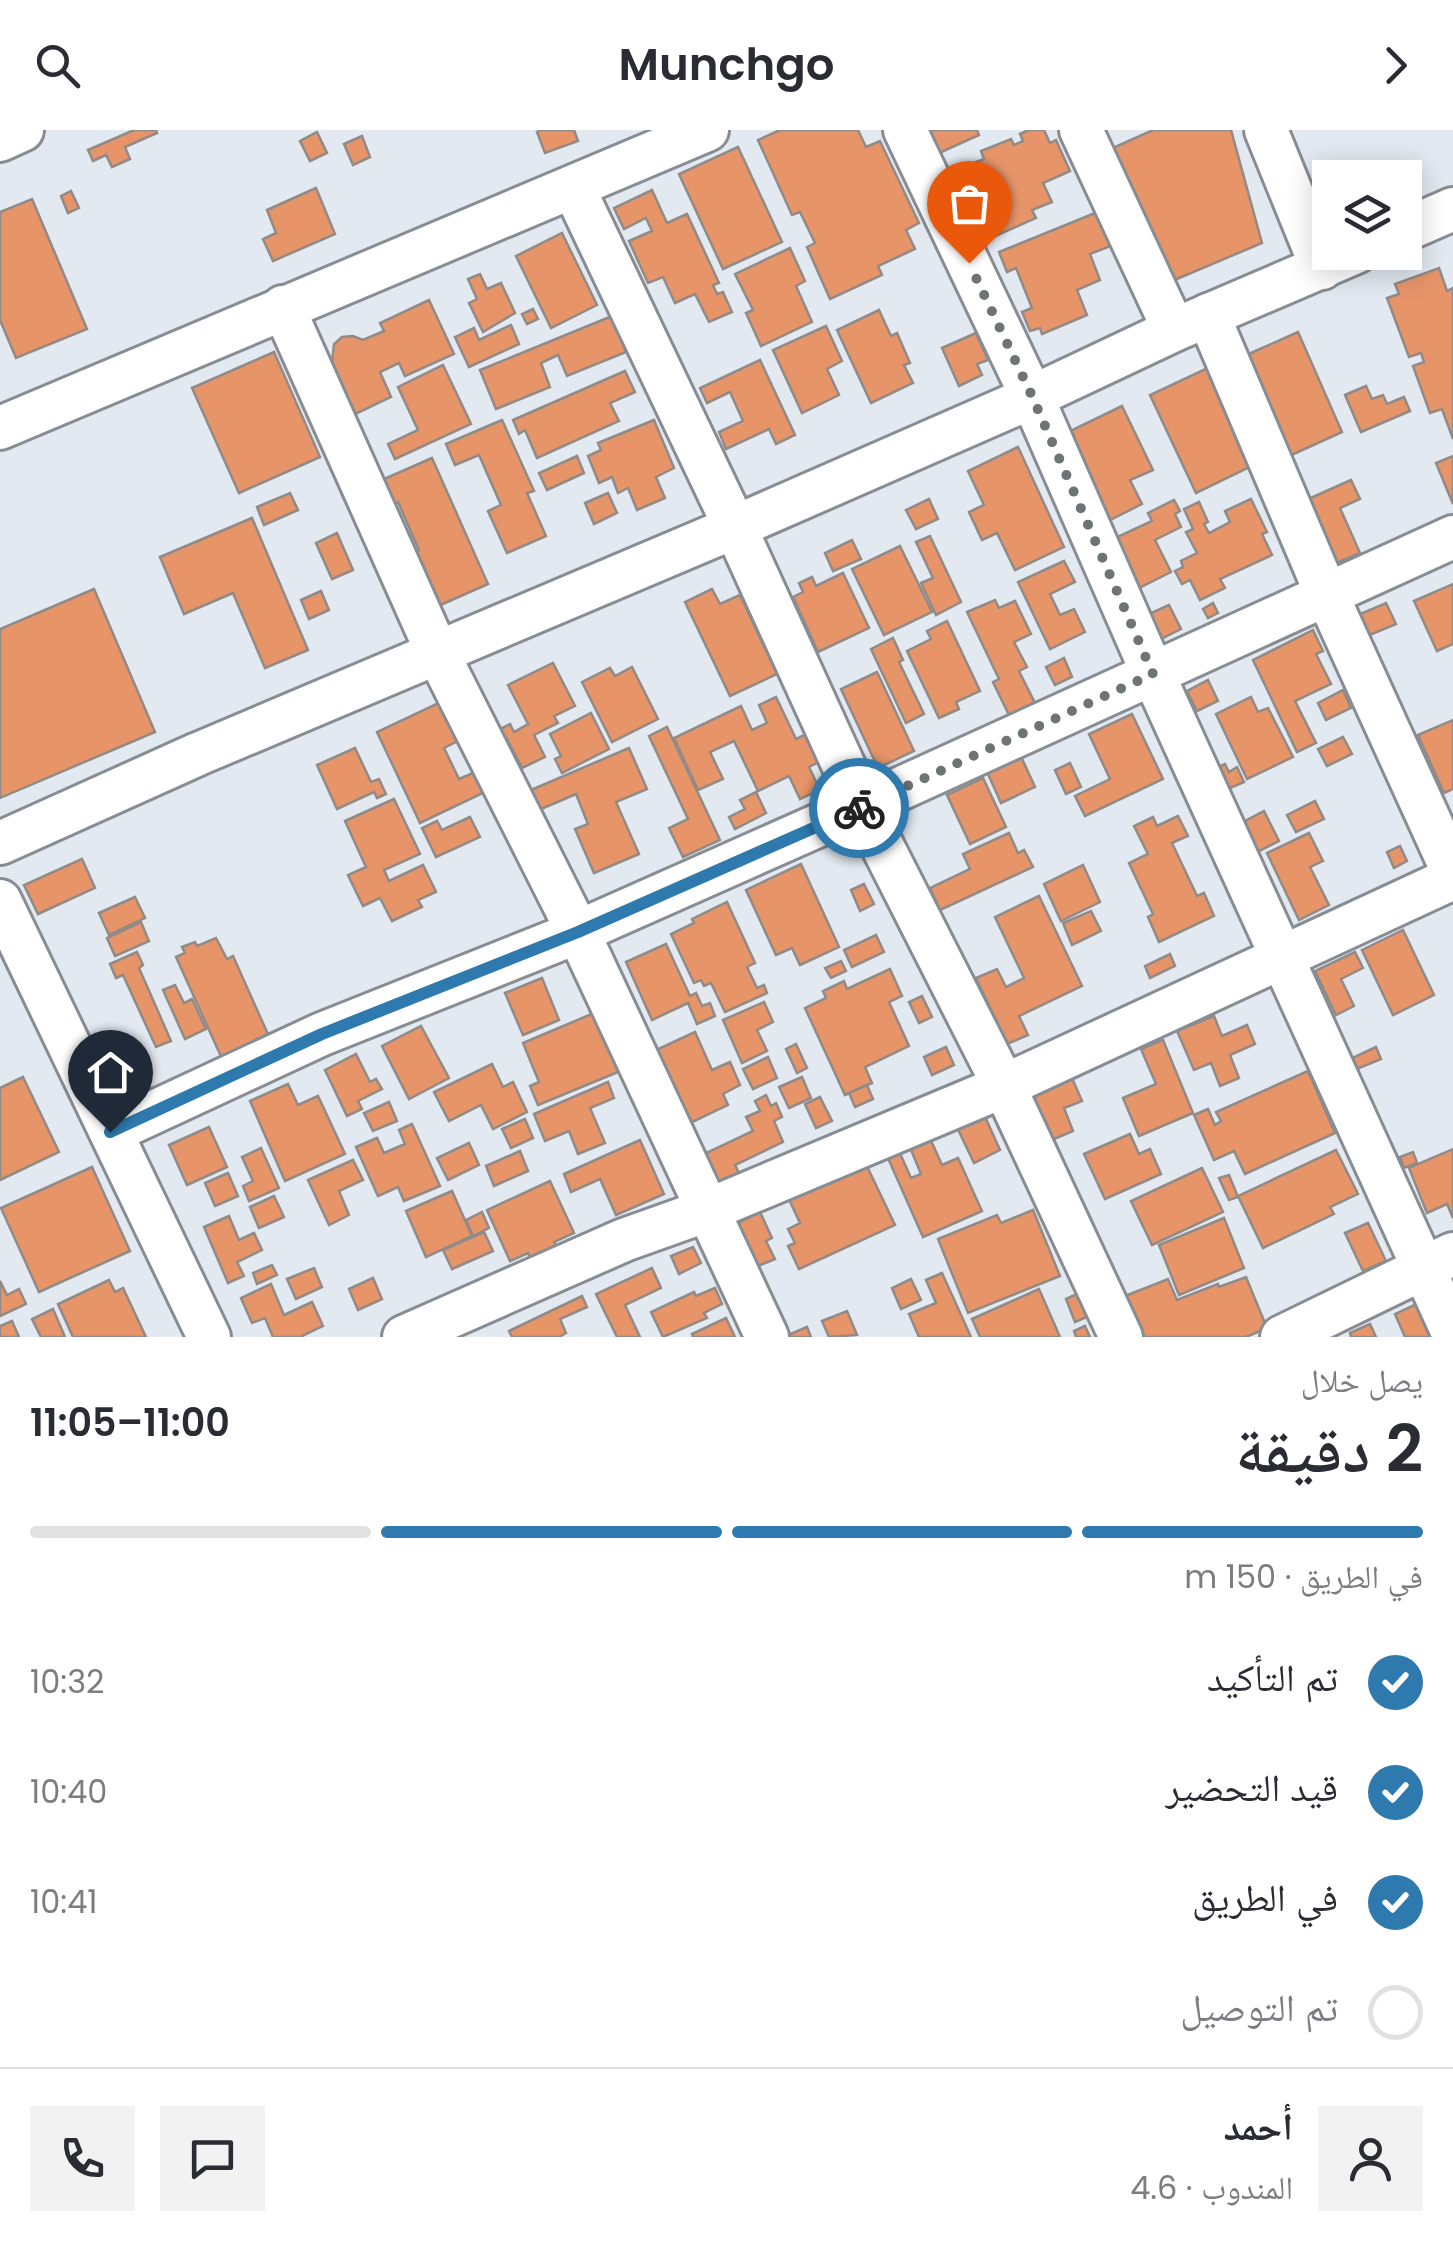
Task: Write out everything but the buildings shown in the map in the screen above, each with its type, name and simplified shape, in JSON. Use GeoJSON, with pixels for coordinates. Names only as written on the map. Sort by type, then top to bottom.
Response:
{"type":"FeatureCollection","features":[{"type":"Feature","properties":{"kind":"street"},"geometry":{"type":"LineString","coordinates":[[0,140],[22,130]]}},
{"type":"Feature","properties":{"kind":"street"},"geometry":{"type":"LineString","coordinates":[[0,428],[707,130]]}},
{"type":"Feature","properties":{"kind":"street"},"geometry":{"type":"LineString","coordinates":[[905,130],[1032,396],[1153,674],[1284,958],[1439,1260],[1453,1334]]}},
{"type":"Feature","properties":{"kind":"street"},"geometry":{"type":"LineString","coordinates":[[404,1337],[624,1240],[708,1210],[1004,1086],[1284,958],[1453,875],[1326,593],[1191,322],[1081,130]]}},
{"type":"Feature","properties":{"kind":"street"},"geometry":{"type":"LineString","coordinates":[[1266,130],[1312,212]]}},
{"type":"Feature","properties":{"kind":"street"},"geometry":{"type":"LineString","coordinates":[[574,188],[862,806],[1004,1086],[1121,1337]]}},
{"type":"Feature","properties":{"kind":"street"},"geometry":{"type":"LineString","coordinates":[[1422,223],[1453,209]]}},
{"type":"Feature","properties":{"kind":"street"},"geometry":{"type":"LineString","coordinates":[[0,843],[735,527],[1315,270]]}},
{"type":"Feature","properties":{"kind":"street"},"geometry":{"type":"LineString","coordinates":[[283,307],[437,652],[578,932],[767,1337]]}},
{"type":"Feature","properties":{"kind":"street"},"geometry":{"type":"LineString","coordinates":[[110,1132],[322,1034],[578,932],[1453,537]]}},
{"type":"Feature","properties":{"kind":"street"},"geometry":{"type":"LineString","coordinates":[[2,912],[210,1337]]}},
{"type":"Feature","properties":{"kind":"street"},"geometry":{"type":"LineString","coordinates":[[1282,1337],[1439,1260]]}},
{"type":"Feature","properties":{"kind":"way so far"},"geometry":{"type":"LineString","coordinates":[[859,808],[1153,674],[1032,396],[969,263]]}},
{"type":"Feature","properties":{"kind":"route"},"geometry":{"type":"LineString","coordinates":[[110,1132],[322,1034],[578,932],[859,808]]}}]}
